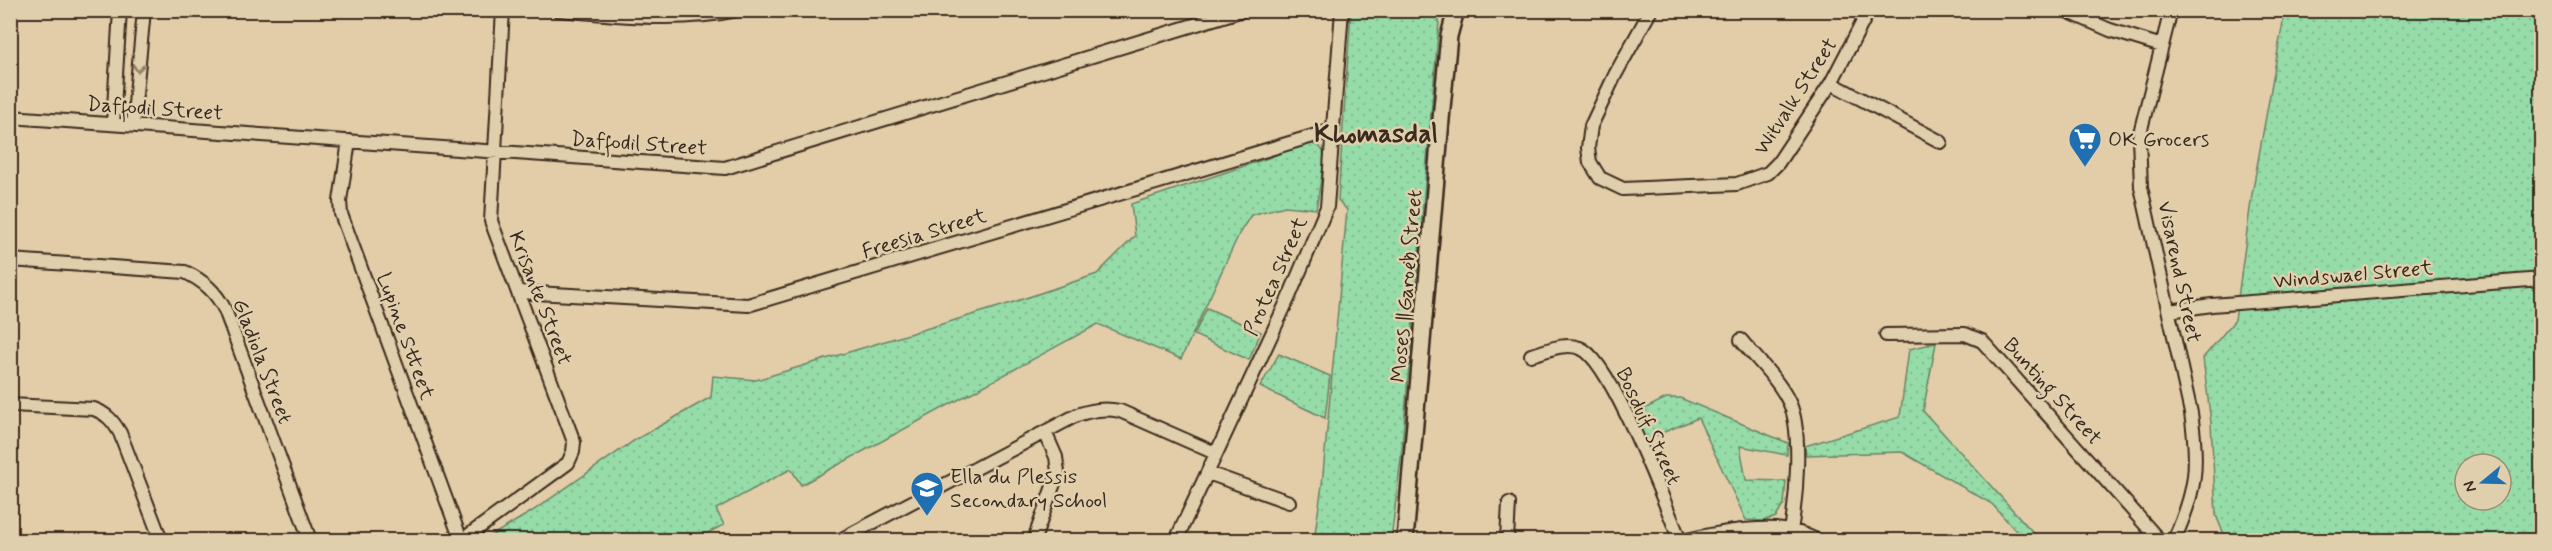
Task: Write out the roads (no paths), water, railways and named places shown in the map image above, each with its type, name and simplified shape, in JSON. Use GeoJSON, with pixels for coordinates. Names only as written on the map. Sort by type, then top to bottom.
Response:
{"type":"FeatureCollection","features":[{"type":"Feature","properties":{"kind":"main road","name":"Moses ǁGaroëb Street"},"geometry":{"type":"LineString","coordinates":[[1446,10],[1449,36]]}},
{"type":"Feature","properties":{"kind":"main road","name":"Moses ǁGaroëb Street"},"geometry":{"type":"LineString","coordinates":[[1405,540],[1449,36],[1456,10]]}},
{"type":"Feature","properties":{"kind":"street"},"geometry":{"type":"LineString","coordinates":[[113,124],[120,10]]}},
{"type":"Feature","properties":{"kind":"street"},"geometry":{"type":"LineString","coordinates":[[133,125],[144,10]]}},
{"type":"Feature","properties":{"kind":"street","name":"Krisante Street"},"geometry":{"type":"LineString","coordinates":[[461,540],[568,463],[574,442],[491,221],[503,10]]}},
{"type":"Feature","properties":{"kind":"street"},"geometry":{"type":"LineString","coordinates":[[558,10],[670,18],[710,16],[738,10]]}},
{"type":"Feature","properties":{"kind":"street","name":"Daffodil Street"},"geometry":{"type":"LineString","coordinates":[[10,117],[725,168],[1244,10]]}},
{"type":"Feature","properties":{"kind":"street","name":"Protea Street"},"geometry":{"type":"LineString","coordinates":[[1176,540],[1321,222],[1329,188],[1342,10]]}},
{"type":"Feature","properties":{"kind":"street","name":"Witvalk Street"},"geometry":{"type":"LineString","coordinates":[[1651,10],[1591,126],[1588,148],[1590,162],[1600,178],[1623,189],[1737,184],[1768,173],[1778,163],[1831,83],[1869,10]]}},
{"type":"Feature","properties":{"kind":"street"},"geometry":{"type":"LineString","coordinates":[[2064,10],[2110,30],[2162,46]]}},
{"type":"Feature","properties":{"kind":"street","name":"Visarend Street"},"geometry":{"type":"LineString","coordinates":[[2171,10],[2139,136],[2138,163],[2196,450],[2194,489],[2174,540]]}},
{"type":"Feature","properties":{"kind":"street"},"geometry":{"type":"LineString","coordinates":[[1831,83],[1941,142]]}},
{"type":"Feature","properties":{"kind":"street","name":"Freesia Street"},"geometry":{"type":"LineString","coordinates":[[518,292],[748,305],[1333,130]]}},
{"type":"Feature","properties":{"kind":"street","name":"Lupine Stteet"},"geometry":{"type":"LineString","coordinates":[[349,141],[340,201],[341,214],[461,540]]}},
{"type":"Feature","properties":{"kind":"street","name":"Gladiola Street"},"geometry":{"type":"LineString","coordinates":[[10,260],[185,272],[208,286],[218,296],[225,310],[310,540]]}},
{"type":"Feature","properties":{"kind":"street","name":"Windswael Street"},"geometry":{"type":"LineString","coordinates":[[2169,311],[2233,303],[2541,279]]}},
{"type":"Feature","properties":{"kind":"street","name":"Bunting Street"},"geometry":{"type":"LineString","coordinates":[[1886,335],[1965,334],[1982,341],[2159,540]]}},
{"type":"Feature","properties":{"kind":"street"},"geometry":{"type":"LineString","coordinates":[[1741,340],[1782,389],[1791,405],[1796,423],[1794,513],[1791,531]]}},
{"type":"Feature","properties":{"kind":"street","name":"Bosduif Street"},"geometry":{"type":"LineString","coordinates":[[1531,355],[1569,345],[1583,349],[1596,360],[1634,434],[1680,540]]}},
{"type":"Feature","properties":{"kind":"street"},"geometry":{"type":"LineString","coordinates":[[10,405],[94,410],[105,413],[120,434],[161,540]]}},
{"type":"Feature","properties":{"kind":"street"},"geometry":{"type":"LineString","coordinates":[[840,540],[1077,415],[1107,409],[1139,418],[1215,453]]}},
{"type":"Feature","properties":{"kind":"street"},"geometry":{"type":"LineString","coordinates":[[1036,534],[1058,472],[1056,457],[1045,432]]}},
{"type":"Feature","properties":{"kind":"street"},"geometry":{"type":"LineString","coordinates":[[1208,473],[1289,502]]}},
{"type":"Feature","properties":{"kind":"street"},"geometry":{"type":"LineString","coordinates":[[1507,540],[1509,503]]}},
{"type":"Feature","properties":{"kind":"street"},"geometry":{"type":"LineString","coordinates":[[1687,540],[1739,531],[1791,531],[1818,540]]}},
{"type":"Feature","properties":{"kind":"place","name":"OK Grocers"},"geometry":{"type":"Point","coordinates":[2085,168]}},
{"type":"Feature","properties":{"kind":"place","name":"Ella du Plessis Secondary School"},"geometry":{"type":"Point","coordinates":[927,517]}},
{"type":"Feature","properties":{"kind":"district","name":"Khomasdal"},"geometry":{"type":"Point","coordinates":[1376,133]}}]}
